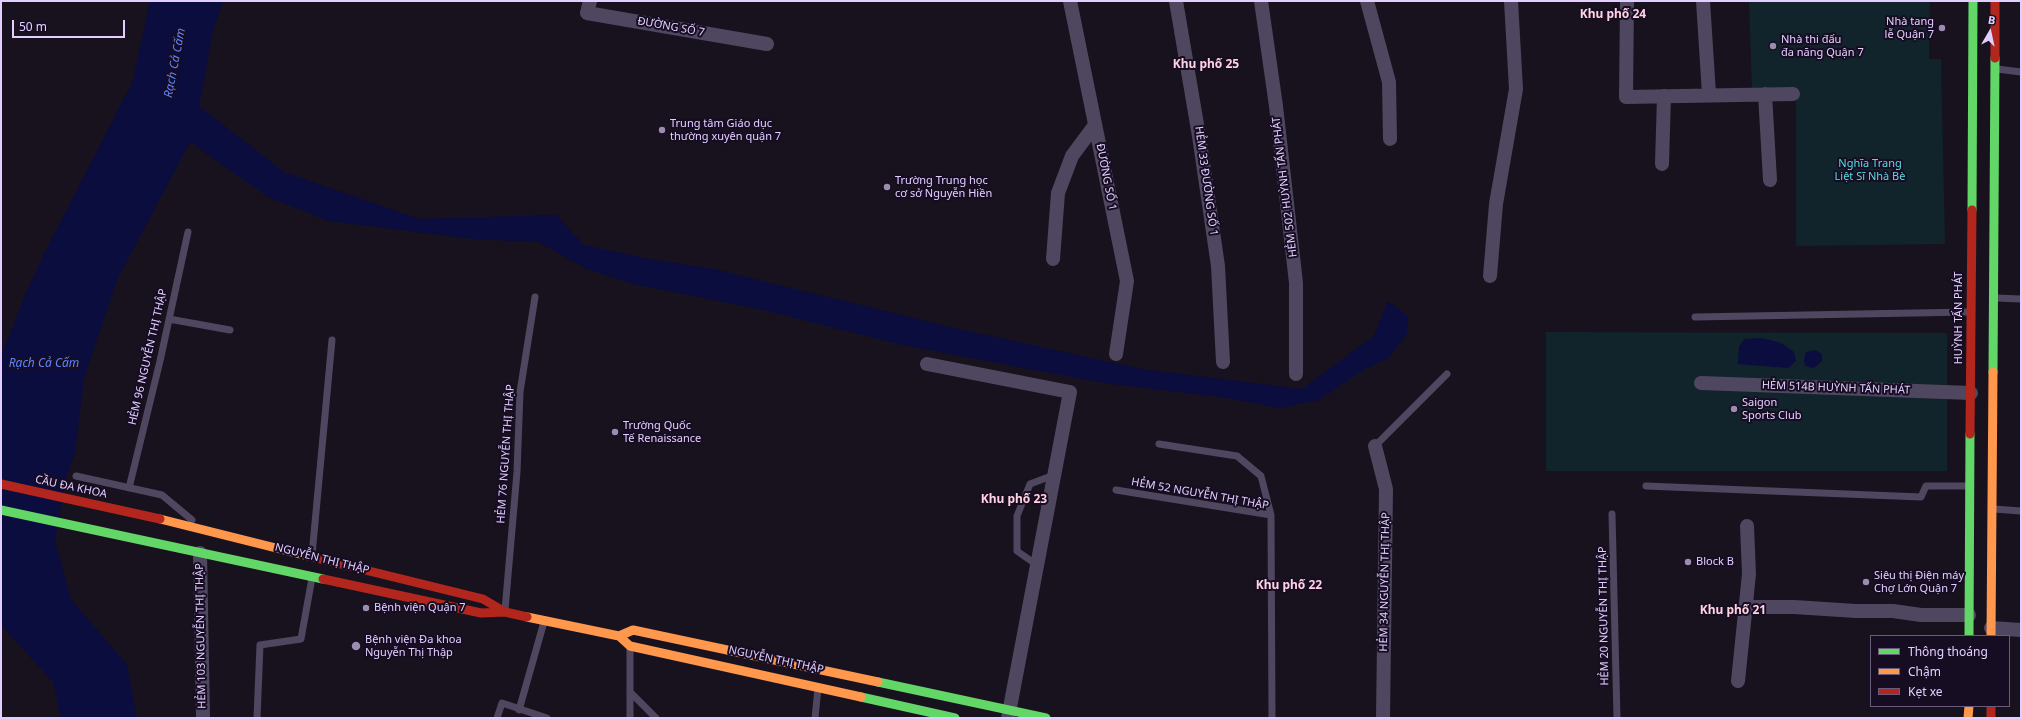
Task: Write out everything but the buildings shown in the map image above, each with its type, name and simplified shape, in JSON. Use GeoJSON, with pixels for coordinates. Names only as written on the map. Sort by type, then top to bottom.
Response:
{"type":"FeatureCollection","features":[{"type":"Feature","properties":{"kind":"main road","name":"HUỲNH TẤN PHÁT"},"geometry":{"type":"LineString","coordinates":[[1973,1],[1971,312],[1982,336],[1982,412],[1992,509],[1991,632]]}},
{"type":"Feature","properties":{"kind":"main road","name":"HUỲNH TẤN PHÁT"},"geometry":{"type":"LineString","coordinates":[[1969,635],[1970,486],[1982,412],[1971,393],[1982,336],[1994,298],[1995,1]]}},
{"type":"Feature","properties":{"kind":"main road","name":"CẦU ĐA KHOA"},"geometry":{"type":"LineString","coordinates":[[1,484],[137,513]]}},
{"type":"Feature","properties":{"kind":"main road","name":"NGUYỄN THỊ THẬP"},"geometry":{"type":"LineString","coordinates":[[1,510],[134,539],[201,549],[312,578],[481,613],[505,612],[620,636],[634,630],[933,694],[1008,714],[1046,718]]}},
{"type":"Feature","properties":{"kind":"main road","name":"NGUYỄN THỊ THẬP"},"geometry":{"type":"LineString","coordinates":[[137,513],[202,534],[312,557],[483,599],[505,612]]}},
{"type":"Feature","properties":{"kind":"main road"},"geometry":{"type":"LineString","coordinates":[[620,636],[630,646]]}},
{"type":"Feature","properties":{"kind":"main road","name":"NGUYỄN THỊ THẬP"},"geometry":{"type":"LineString","coordinates":[[630,646],[818,688],[929,715],[955,718]]}},
{"type":"Feature","properties":{"kind":"main road"},"geometry":{"type":"LineString","coordinates":[[1968,718],[1969,707]]}},
{"type":"Feature","properties":{"kind":"main road"},"geometry":{"type":"LineString","coordinates":[[1991,707],[1991,718]]}},
{"type":"Feature","properties":{"kind":"street","name":"ĐƯỜNG SỐ 7"},"geometry":{"type":"LineString","coordinates":[[590,1],[587,13],[767,44]]}},
{"type":"Feature","properties":{"kind":"street","name":"ĐƯỜNG SỐ 1"},"geometry":{"type":"LineString","coordinates":[[1070,1],[1127,281],[1116,354]]}},
{"type":"Feature","properties":{"kind":"street","name":"HẺM 33 ĐƯỜNG SỐ 1"},"geometry":{"type":"LineString","coordinates":[[1176,1],[1200,136],[1218,266],[1222,362]]}},
{"type":"Feature","properties":{"kind":"street","name":"HẺM 502 HUỲNH TẤN PHÁT"},"geometry":{"type":"LineString","coordinates":[[1261,1],[1276,106],[1296,283],[1296,374]]}},
{"type":"Feature","properties":{"kind":"street"},"geometry":{"type":"LineString","coordinates":[[1367,1],[1389,82],[1390,139]]}},
{"type":"Feature","properties":{"kind":"street"},"geometry":{"type":"LineString","coordinates":[[1490,276],[1496,204],[1516,89],[1511,1]]}},
{"type":"Feature","properties":{"kind":"street"},"geometry":{"type":"LineString","coordinates":[[1627,1],[1626,97],[1709,94],[1793,94]]}},
{"type":"Feature","properties":{"kind":"street"},"geometry":{"type":"LineString","coordinates":[[1703,1],[1709,94]]}},
{"type":"Feature","properties":{"kind":"street"},"geometry":{"type":"LineString","coordinates":[[1765,94],[1770,180]]}},
{"type":"Feature","properties":{"kind":"street"},"geometry":{"type":"LineString","coordinates":[[1662,164],[1664,96]]}},
{"type":"Feature","properties":{"kind":"street"},"geometry":{"type":"LineString","coordinates":[[1053,259],[1058,193],[1072,156],[1095,125]]}},
{"type":"Feature","properties":{"kind":"street"},"geometry":{"type":"LineString","coordinates":[[927,364],[1070,392],[1008,714]]}},
{"type":"Feature","properties":{"kind":"street","name":"HẺM 514B HUỲNH TẤN PHÁT"},"geometry":{"type":"LineString","coordinates":[[1701,383],[1971,393]]}},
{"type":"Feature","properties":{"kind":"street","name":"HẺM 34 NGUYỄN THỊ THẬP"},"geometry":{"type":"LineString","coordinates":[[1375,446],[1386,489],[1383,718]]}},
{"type":"Feature","properties":{"kind":"street"},"geometry":{"type":"LineString","coordinates":[[1738,681],[1749,574],[1747,526]]}},
{"type":"Feature","properties":{"kind":"street","name":"HẺM 103 NGUYỄN THỊ THẬP"},"geometry":{"type":"LineString","coordinates":[[201,549],[203,718]]}},
{"type":"Feature","properties":{"kind":"street"},"geometry":{"type":"LineString","coordinates":[[1746,607],[1794,607],[1856,611],[1893,611],[1921,615],[1969,615]]}},
{"type":"Feature","properties":{"kind":"street"},"geometry":{"type":"LineString","coordinates":[[1991,632],[2021,630]]}},
{"type":"Feature","properties":{"kind":"street"},"geometry":{"type":"LineString","coordinates":[[929,715],[933,694]]}},
{"type":"Feature","properties":{"kind":"lane"},"geometry":{"type":"LineString","coordinates":[[1995,68],[2021,72]]}},
{"type":"Feature","properties":{"kind":"lane","name":"HẺM 96 NGUYỄN THỊ THẬP"},"geometry":{"type":"LineString","coordinates":[[129,488],[188,232]]}},
{"type":"Feature","properties":{"kind":"lane","name":"HẺM 76 NGUYỄN THỊ THẬP"},"geometry":{"type":"LineString","coordinates":[[505,612],[517,472],[520,392],[535,297]]}},
{"type":"Feature","properties":{"kind":"lane"},"geometry":{"type":"LineString","coordinates":[[1994,298],[2021,299]]}},
{"type":"Feature","properties":{"kind":"lane"},"geometry":{"type":"LineString","coordinates":[[1695,317],[1971,312]]}},
{"type":"Feature","properties":{"kind":"lane"},"geometry":{"type":"LineString","coordinates":[[169,319],[230,330]]}},
{"type":"Feature","properties":{"kind":"lane"},"geometry":{"type":"LineString","coordinates":[[312,557],[332,340]]}},
{"type":"Feature","properties":{"kind":"lane"},"geometry":{"type":"LineString","coordinates":[[1375,446],[1447,374]]}},
{"type":"Feature","properties":{"kind":"lane"},"geometry":{"type":"LineString","coordinates":[[1159,444],[1237,456],[1261,476],[1271,515]]}},
{"type":"Feature","properties":{"kind":"lane"},"geometry":{"type":"LineString","coordinates":[[1037,565],[1017,551],[1017,516],[1030,484],[1054,475]]}},
{"type":"Feature","properties":{"kind":"lane"},"geometry":{"type":"LineString","coordinates":[[76,476],[162,495],[202,534]]}},
{"type":"Feature","properties":{"kind":"lane"},"geometry":{"type":"LineString","coordinates":[[1646,486],[1920,498],[1926,486],[1970,486]]}},
{"type":"Feature","properties":{"kind":"lane","name":"HẺM 52 NGUYỄN THỊ THẬP"},"geometry":{"type":"LineString","coordinates":[[1116,490],[1271,515],[1272,718]]}},
{"type":"Feature","properties":{"kind":"lane"},"geometry":{"type":"LineString","coordinates":[[1992,509],[2021,511]]}},
{"type":"Feature","properties":{"kind":"lane","name":"HẺM 20 NGUYỄN THỊ THẬP"},"geometry":{"type":"LineString","coordinates":[[1612,514],[1617,718]]}},
{"type":"Feature","properties":{"kind":"lane"},"geometry":{"type":"LineString","coordinates":[[257,718],[260,645],[302,639],[312,578]]}},
{"type":"Feature","properties":{"kind":"lane"},"geometry":{"type":"LineString","coordinates":[[520,710],[545,621]]}},
{"type":"Feature","properties":{"kind":"lane"},"geometry":{"type":"LineString","coordinates":[[630,646],[630,718]]}},
{"type":"Feature","properties":{"kind":"lane"},"geometry":{"type":"LineString","coordinates":[[815,718],[818,688]]}},
{"type":"Feature","properties":{"kind":"lane"},"geometry":{"type":"LineString","coordinates":[[630,692],[656,718]]}},
{"type":"Feature","properties":{"kind":"lane"},"geometry":{"type":"LineString","coordinates":[[498,718],[502,703],[547,718]]}},
{"type":"Feature","properties":{"kind":"green space","name":"Nghĩa Trang Liệt Sĩ Nhà Bè"},"geometry":{"type":"Polygon","coordinates":[[[1749,1],[1930,1],[1929,59],[1941,59],[1945,244],[1796,246],[1796,91],[1752,91],[1749,1]]]}},
{"type":"Feature","properties":{"kind":"green space"},"geometry":{"type":"Polygon","coordinates":[[[1546,332],[1947,333],[1947,471],[1546,471],[1546,332]]]}},
{"type":"Feature","properties":{"kind":"water","name":"Rạch Cả Cấm"},"geometry":{"type":"Polygon","coordinates":[[[150,1],[223,1],[213,32],[199,106],[284,172],[419,219],[556,215],[584,245],[655,260],[714,269],[950,327],[1142,369],[1302,389],[1374,336],[1388,301],[1408,316],[1407,334],[1389,358],[1365,369],[1319,400],[1279,408],[1227,398],[1104,383],[902,345],[763,310],[633,284],[587,269],[538,242],[471,239],[329,221],[268,197],[190,142],[118,278],[84,378],[75,454],[66,477],[55,541],[71,599],[127,665],[137,718],[61,718],[53,682],[1,625],[1,356],[26,293],[46,250],[132,83],[150,1]]]}},
{"type":"Feature","properties":{"kind":"water"},"geometry":{"type":"Polygon","coordinates":[[[1762,338],[1781,343],[1794,352],[1796,361],[1788,368],[1738,364],[1739,347],[1744,339],[1762,338]]]}},
{"type":"Feature","properties":{"kind":"water"},"geometry":{"type":"Polygon","coordinates":[[[1815,350],[1822,354],[1822,361],[1814,368],[1805,366],[1804,360],[1806,352],[1815,350]]]}},
{"type":"Feature","properties":{"kind":"traffic: fast"},"geometry":{"type":"LineString","coordinates":[[1972,210],[1973,1]]}},
{"type":"Feature","properties":{"kind":"traffic: fast"},"geometry":{"type":"LineString","coordinates":[[1993,372],[1995,58]]}},
{"type":"Feature","properties":{"kind":"traffic: fast"},"geometry":{"type":"LineString","coordinates":[[1969,635],[1970,434]]}},
{"type":"Feature","properties":{"kind":"traffic: fast"},"geometry":{"type":"LineString","coordinates":[[1,510],[323,579]]}},
{"type":"Feature","properties":{"kind":"traffic: fast"},"geometry":{"type":"LineString","coordinates":[[878,682],[1046,718]]}},
{"type":"Feature","properties":{"kind":"traffic: fast"},"geometry":{"type":"LineString","coordinates":[[861,697],[955,718]]}},
{"type":"Feature","properties":{"kind":"traffic: slow"},"geometry":{"type":"LineString","coordinates":[[1991,635],[1993,372]]}},
{"type":"Feature","properties":{"kind":"traffic: slow"},"geometry":{"type":"LineString","coordinates":[[160,519],[308,556]]}},
{"type":"Feature","properties":{"kind":"traffic: slow"},"geometry":{"type":"LineString","coordinates":[[527,617],[619,636],[630,646],[861,697]]}},
{"type":"Feature","properties":{"kind":"traffic: slow"},"geometry":{"type":"LineString","coordinates":[[619,636],[633,630],[878,682]]}},
{"type":"Feature","properties":{"kind":"traffic: slow"},"geometry":{"type":"LineString","coordinates":[[1968,718],[1969,707]]}},
{"type":"Feature","properties":{"kind":"traffic: jam"},"geometry":{"type":"LineString","coordinates":[[1995,1],[1995,58]]}},
{"type":"Feature","properties":{"kind":"traffic: jam"},"geometry":{"type":"LineString","coordinates":[[1970,434],[1972,210]]}},
{"type":"Feature","properties":{"kind":"traffic: jam"},"geometry":{"type":"LineString","coordinates":[[1,484],[160,519]]}},
{"type":"Feature","properties":{"kind":"traffic: jam"},"geometry":{"type":"LineString","coordinates":[[308,556],[483,599],[505,612]]}},
{"type":"Feature","properties":{"kind":"traffic: jam"},"geometry":{"type":"LineString","coordinates":[[323,579],[481,613],[505,612],[527,617]]}},
{"type":"Feature","properties":{"kind":"traffic: jam"},"geometry":{"type":"LineString","coordinates":[[1991,707],[1991,718]]}},
{"type":"Feature","properties":{"kind":"place","name":"Nhà tang lễ Quận 7"},"geometry":{"type":"Point","coordinates":[1942,28]}},
{"type":"Feature","properties":{"kind":"place","name":"Nhà thi đấu đa năng Quận 7"},"geometry":{"type":"Point","coordinates":[1773,46]}},
{"type":"Feature","properties":{"kind":"place","name":"Trung tâm Giáo dục thường xuyên quận 7"},"geometry":{"type":"Point","coordinates":[662,130]}},
{"type":"Feature","properties":{"kind":"place","name":"Trường Trung học cơ sở Nguyễn Hiền"},"geometry":{"type":"Point","coordinates":[887,187]}},
{"type":"Feature","properties":{"kind":"place","name":"Saigon Sports Club"},"geometry":{"type":"Point","coordinates":[1734,409]}},
{"type":"Feature","properties":{"kind":"place","name":"Trường Quốc Tế Renaissance"},"geometry":{"type":"Point","coordinates":[615,432]}},
{"type":"Feature","properties":{"kind":"place","name":"Block B"},"geometry":{"type":"Point","coordinates":[1688,562]}},
{"type":"Feature","properties":{"kind":"place","name":"Siêu thị Điện máy Chợ Lớn Quận 7"},"geometry":{"type":"Point","coordinates":[1866,582]}},
{"type":"Feature","properties":{"kind":"place","name":"Bệnh viện Quận 7"},"geometry":{"type":"Point","coordinates":[366,608]}},
{"type":"Feature","properties":{"kind":"place","name":"Bệnh viện Đa khoa Nguyễn Thị Thập"},"geometry":{"type":"Point","coordinates":[356,646]}},
{"type":"Feature","properties":{"kind":"district","name":"Khu phố 24"},"geometry":{"type":"Point","coordinates":[1613,15]}},
{"type":"Feature","properties":{"kind":"district","name":"Khu phố 25"},"geometry":{"type":"Point","coordinates":[1206,65]}},
{"type":"Feature","properties":{"kind":"district","name":"Khu phố 23"},"geometry":{"type":"Point","coordinates":[1014,500]}},
{"type":"Feature","properties":{"kind":"district","name":"Khu phố 22"},"geometry":{"type":"Point","coordinates":[1289,586]}},
{"type":"Feature","properties":{"kind":"district","name":"Khu phố 21"},"geometry":{"type":"Point","coordinates":[1733,611]}}]}
